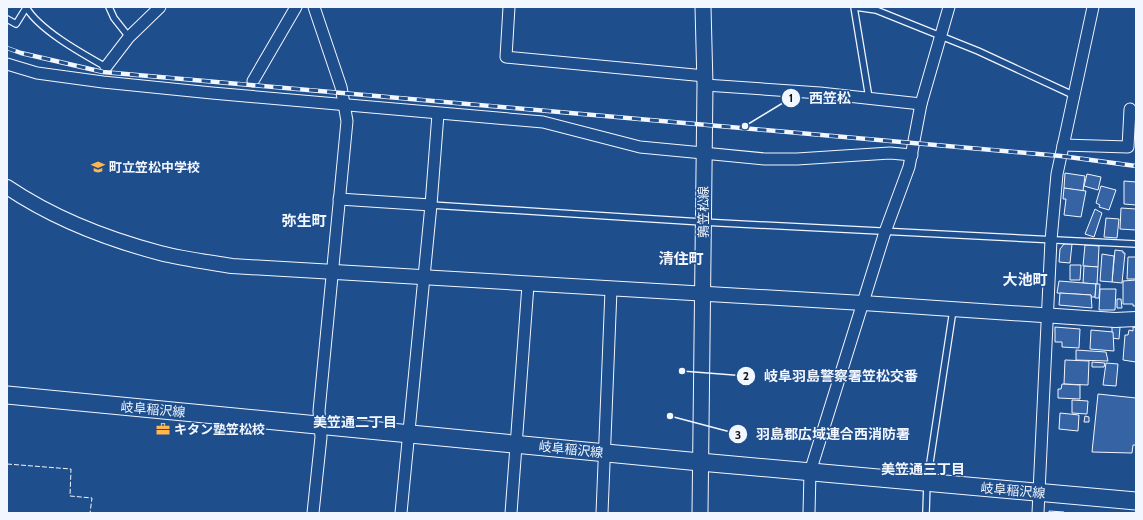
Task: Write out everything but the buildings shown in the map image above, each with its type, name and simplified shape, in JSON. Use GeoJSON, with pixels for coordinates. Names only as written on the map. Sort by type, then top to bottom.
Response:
{"type":"FeatureCollection","features":[{"type":"Feature","properties":{"kind":"main road","name":"鶉笠松線"},"geometry":{"type":"LineString","coordinates":[[700,513],[703,294],[702,222],[705,80],[703,7]]}},
{"type":"Feature","properties":{"kind":"main road","name":"岐阜稲沢線"},"geometry":{"type":"LineString","coordinates":[[7,394],[700,462],[1136,501]]}},
{"type":"Feature","properties":{"kind":"street"},"geometry":{"type":"LineString","coordinates":[[106,67],[129,37],[160,7]]}},
{"type":"Feature","properties":{"kind":"street"},"geometry":{"type":"LineString","coordinates":[[253,81],[296,7]]}},
{"type":"Feature","properties":{"kind":"street"},"geometry":{"type":"LineString","coordinates":[[314,7],[345,106],[347,121],[319,412],[321,437],[314,513]]}},
{"type":"Feature","properties":{"kind":"street"},"geometry":{"type":"LineString","coordinates":[[509,7],[506,57],[921,104]]}},
{"type":"Feature","properties":{"kind":"street"},"geometry":{"type":"LineString","coordinates":[[808,513],[810,472],[885,232],[909,168],[921,104],[949,7]]}},
{"type":"Feature","properties":{"kind":"street"},"geometry":{"type":"LineString","coordinates":[[1038,513],[1051,240],[1058,174],[1073,96],[1093,7]]}},
{"type":"Feature","properties":{"kind":"street"},"geometry":{"type":"LineString","coordinates":[[7,64],[37,73],[103,82],[345,106],[543,122],[640,147],[703,154],[765,159],[797,159],[890,153],[912,155]]}},
{"type":"Feature","properties":{"kind":"street"},"geometry":{"type":"LineString","coordinates":[[1063,145],[1128,147],[1130,109]]}},
{"type":"Feature","properties":{"kind":"street"},"geometry":{"type":"LineString","coordinates":[[401,513],[431,205],[438,114]]}},
{"type":"Feature","properties":{"kind":"street"},"geometry":{"type":"LineString","coordinates":[[7,187],[58,216],[106,236],[161,253],[232,266],[610,290],[863,303],[1115,320],[1136,319]]}},
{"type":"Feature","properties":{"kind":"street"},"geometry":{"type":"LineString","coordinates":[[339,199],[431,205]]}},
{"type":"Feature","properties":{"kind":"street"},"geometry":{"type":"LineString","coordinates":[[511,513],[528,285]]}},
{"type":"Feature","properties":{"kind":"street"},"geometry":{"type":"LineString","coordinates":[[602,513],[610,290]]}},
{"type":"Feature","properties":{"kind":"lane"},"geometry":{"type":"LineString","coordinates":[[109,7],[114,18],[129,37]]}},
{"type":"Feature","properties":{"kind":"lane"},"geometry":{"type":"LineString","coordinates":[[869,98],[855,7],[876,10],[978,51],[1073,96]]}},
{"type":"Feature","properties":{"kind":"lane"},"geometry":{"type":"LineString","coordinates":[[7,19],[16,24],[26,8],[34,18],[78,51],[106,67]]}},
{"type":"Feature","properties":{"kind":"lane"},"geometry":{"type":"LineString","coordinates":[[431,205],[702,222],[1136,244]]}},
{"type":"Feature","properties":{"kind":"lane"},"geometry":{"type":"LineString","coordinates":[[926,513],[927,482],[953,309]]}},
{"type":"Feature","properties":{"kind":"railway"},"geometry":{"type":"LineString","coordinates":[[7,48],[21,53],[103,72],[1061,156],[1136,166]]}},
{"type":"Feature","properties":{"kind":"fence"},"geometry":{"type":"LineString","coordinates":[[7,464],[71,469],[70,496],[92,498],[90,513]]}},
{"type":"Feature","properties":{"kind":"place","name":"西笠松"},"geometry":{"type":"Point","coordinates":[745,126]}},
{"type":"Feature","properties":{"kind":"place","name":"町立笠松中学校"},"geometry":{"type":"Point","coordinates":[98,167]}},
{"type":"Feature","properties":{"kind":"place","name":"岐阜羽島警察署笠松交番"},"geometry":{"type":"Point","coordinates":[682,371]}},
{"type":"Feature","properties":{"kind":"place","name":"羽島郡広域連合西消防署"},"geometry":{"type":"Point","coordinates":[670,416]}},
{"type":"Feature","properties":{"kind":"place","name":"キタン塾笠松校"},"geometry":{"type":"Point","coordinates":[163,429]}},
{"type":"Feature","properties":{"kind":"district","name":"弥生町"},"geometry":{"type":"Point","coordinates":[304,221]}},
{"type":"Feature","properties":{"kind":"district","name":"清住町"},"geometry":{"type":"Point","coordinates":[681,259]}},
{"type":"Feature","properties":{"kind":"district","name":"大池町"},"geometry":{"type":"Point","coordinates":[1025,280]}},
{"type":"Feature","properties":{"kind":"district","name":"美笠通二丁目"},"geometry":{"type":"Point","coordinates":[355,422]}},
{"type":"Feature","properties":{"kind":"district","name":"美笠通三丁目"},"geometry":{"type":"Point","coordinates":[923,469]}}]}
